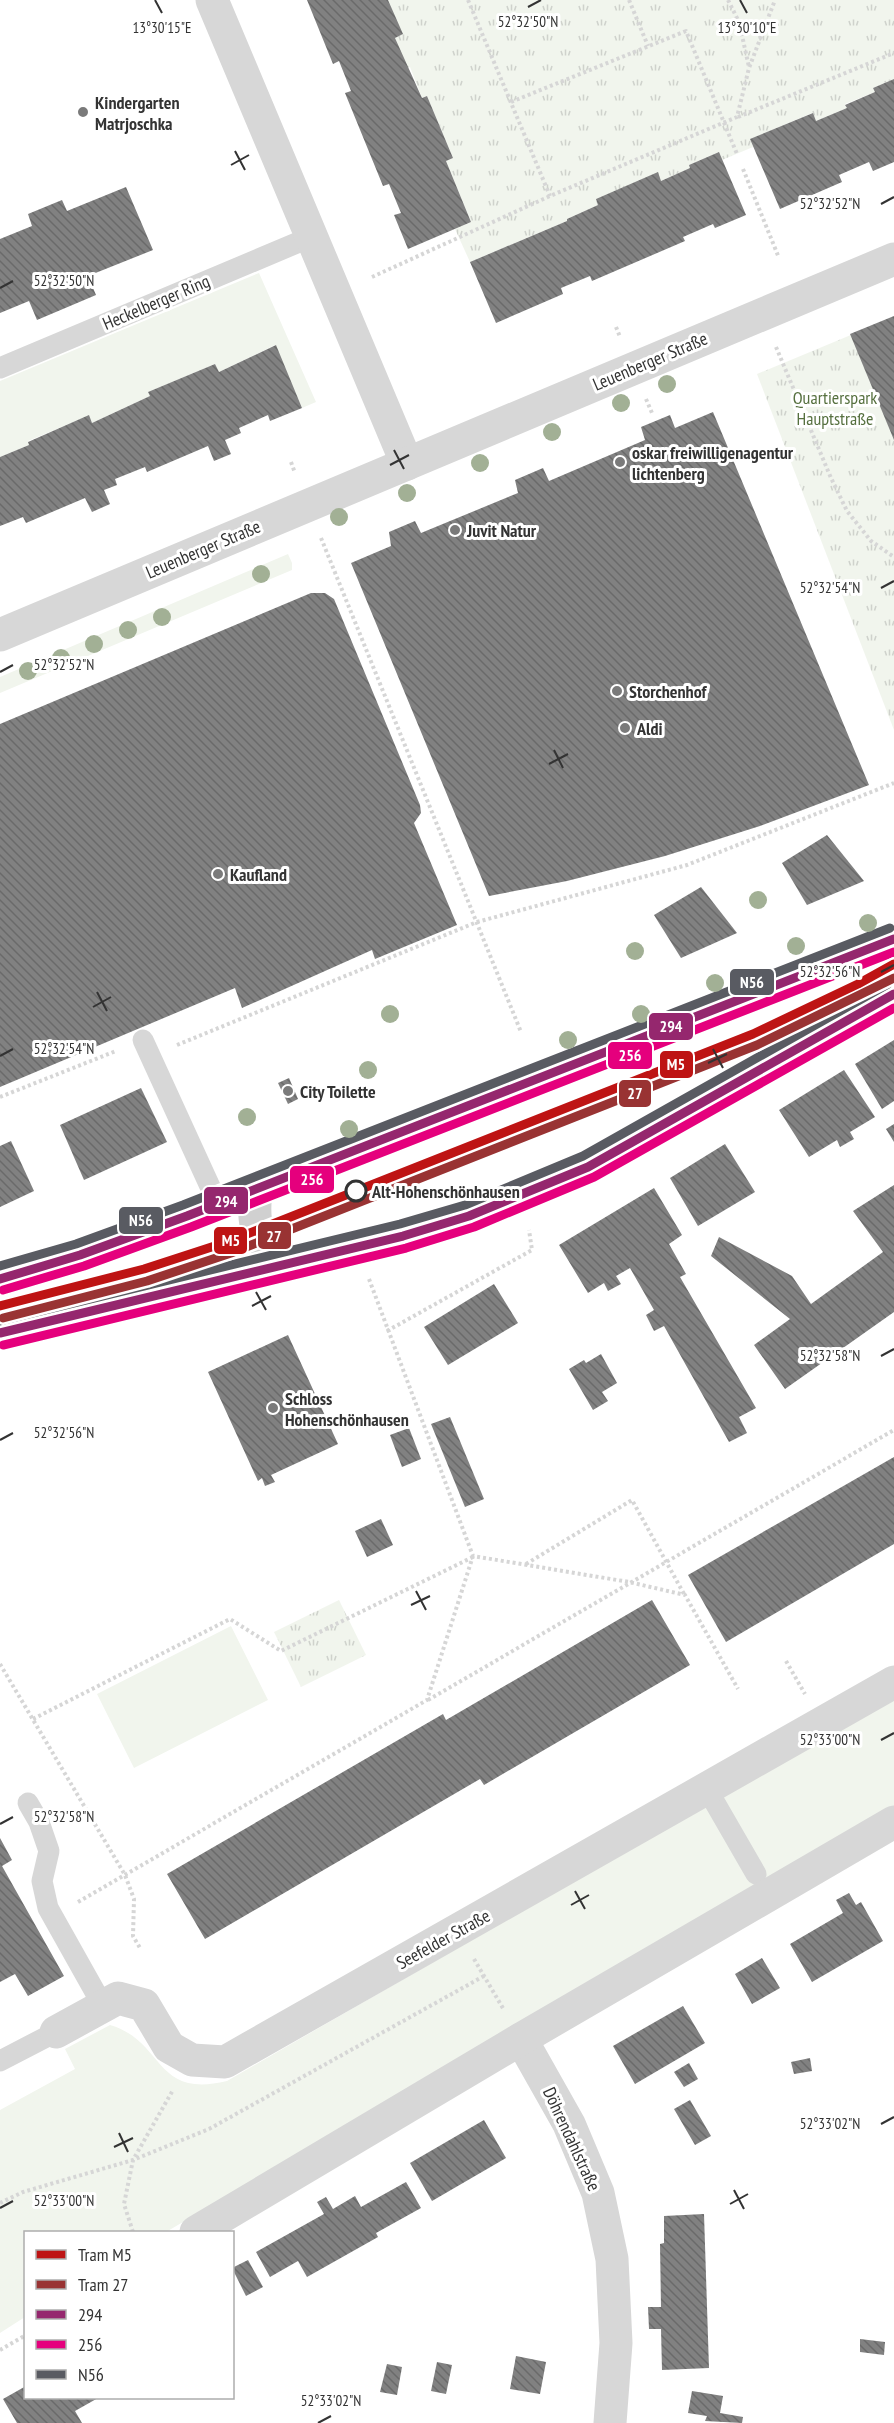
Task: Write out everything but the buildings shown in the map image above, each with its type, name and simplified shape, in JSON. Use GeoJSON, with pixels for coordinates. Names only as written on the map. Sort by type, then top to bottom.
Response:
{"type":"FeatureCollection","features":[{"type":"Feature","properties":{"kind":"main road"},"geometry":{"type":"LineString","coordinates":[[0,1279],[80,1255],[218,1204],[894,939]]}},
{"type":"Feature","properties":{"kind":"main road"},"geometry":{"type":"LineString","coordinates":[[0,1333],[403,1236],[469,1216],[588,1167],[894,994]]}},
{"type":"Feature","properties":{"kind":"main road"},"geometry":{"type":"LineString","coordinates":[[256,1188],[254,1217],[263,1244],[284,1265]]}},
{"type":"Feature","properties":{"kind":"street"},"geometry":{"type":"LineString","coordinates":[[212,0],[407,464]]}},
{"type":"Feature","properties":{"kind":"street","name":"Leuenberger Straße"},"geometry":{"type":"LineString","coordinates":[[0,635],[894,259]]}},
{"type":"Feature","properties":{"kind":"street","name":"Seefelder Straße"},"geometry":{"type":"LineString","coordinates":[[192,2060],[225,2062],[894,1682]]}},
{"type":"Feature","properties":{"kind":"street"},"geometry":{"type":"LineString","coordinates":[[198,2231],[521,2039],[894,1822]]}},
{"type":"Feature","properties":{"kind":"street"},"geometry":{"type":"LineString","coordinates":[[56,2032],[118,1998],[144,2005],[169,2046],[192,2060]]}},
{"type":"Feature","properties":{"kind":"street","name":"Döhrendahlstraße"},"geometry":{"type":"LineString","coordinates":[[521,2039],[569,2124],[598,2193],[612,2259],[616,2343],[610,2423]]}},
{"type":"Feature","properties":{"kind":"lane","name":"Heckelberger Ring"},"geometry":{"type":"LineString","coordinates":[[0,368],[312,237]]}},
{"type":"Feature","properties":{"kind":"lane"},"geometry":{"type":"LineString","coordinates":[[143,1040],[218,1204]]}},
{"type":"Feature","properties":{"kind":"lane"},"geometry":{"type":"LineString","coordinates":[[707,1790],[756,1874]]}},
{"type":"Feature","properties":{"kind":"lane"},"geometry":{"type":"LineString","coordinates":[[28,1803],[39,1822],[49,1851],[42,1881],[48,1908],[103,2006]]}},
{"type":"Feature","properties":{"kind":"lane"},"geometry":{"type":"LineString","coordinates":[[0,2061],[56,2032]]}},
{"type":"Feature","properties":{"kind":"path"},"geometry":{"type":"LineString","coordinates":[[468,0],[550,196]]}},
{"type":"Feature","properties":{"kind":"path"},"geometry":{"type":"LineString","coordinates":[[629,0],[648,46]]}},
{"type":"Feature","properties":{"kind":"path"},"geometry":{"type":"LineString","coordinates":[[729,0],[740,22],[750,68]]}},
{"type":"Feature","properties":{"kind":"path"},"geometry":{"type":"LineString","coordinates":[[737,117],[750,68],[776,0]]}},
{"type":"Feature","properties":{"kind":"path"},"geometry":{"type":"LineString","coordinates":[[511,102],[686,31],[737,153]]}},
{"type":"Feature","properties":{"kind":"path"},"geometry":{"type":"LineString","coordinates":[[372,277],[550,196],[894,53]]}},
{"type":"Feature","properties":{"kind":"path"},"geometry":{"type":"LineString","coordinates":[[742,170],[779,258]]}},
{"type":"Feature","properties":{"kind":"path"},"geometry":{"type":"LineString","coordinates":[[772,340],[847,511],[871,541],[894,557]]}},
{"type":"Feature","properties":{"kind":"path"},"geometry":{"type":"LineString","coordinates":[[308,505],[521,1032]]}},
{"type":"Feature","properties":{"kind":"path"},"geometry":{"type":"LineString","coordinates":[[0,1097],[150,1037],[170,1048],[477,922],[687,865],[894,783]]}},
{"type":"Feature","properties":{"kind":"path"},"geometry":{"type":"LineString","coordinates":[[387,1331],[532,1250],[527,1221]]}},
{"type":"Feature","properties":{"kind":"path"},"geometry":{"type":"LineString","coordinates":[[367,1273],[473,1556],[428,1700]]}},
{"type":"Feature","properties":{"kind":"path"},"geometry":{"type":"LineString","coordinates":[[53,1917],[894,1430]]}},
{"type":"Feature","properties":{"kind":"path"},"geometry":{"type":"LineString","coordinates":[[526,1564],[632,1500],[738,1689]]}},
{"type":"Feature","properties":{"kind":"path"},"geometry":{"type":"LineString","coordinates":[[33,1719],[230,1619],[281,1651],[473,1556],[629,1582],[685,1595]]}},
{"type":"Feature","properties":{"kind":"path"},"geometry":{"type":"LineString","coordinates":[[0,1664],[125,1875],[134,1899],[133,1936],[140,1948]]}},
{"type":"Feature","properties":{"kind":"path"},"geometry":{"type":"LineString","coordinates":[[459,1930],[521,2039]]}},
{"type":"Feature","properties":{"kind":"path"},"geometry":{"type":"LineString","coordinates":[[0,2203],[23,2192],[134,2160],[209,2129],[484,1976]]}},
{"type":"Feature","properties":{"kind":"path"},"geometry":{"type":"LineString","coordinates":[[133,2231],[124,2204],[134,2160],[192,2060]]}},
{"type":"Feature","properties":{"kind":"path"},"geometry":{"type":"LineString","coordinates":[[0,2350],[24,2336]]}},
{"type":"Feature","properties":{"kind":"green space"},"geometry":{"type":"Polygon","coordinates":[[[388,0],[894,0],[894,79],[873,88],[875,92],[845,104],[847,108],[816,121],[812,113],[751,139],[753,147],[722,160],[719,152],[661,181],[657,173],[596,199],[598,205],[567,221],[470,262],[455,229],[471,222],[446,161],[453,158],[427,96],[422,98],[410,67],[407,68],[395,38],[402,34],[388,0]]]}},
{"type":"Feature","properties":{"kind":"green space"},"geometry":{"type":"Polygon","coordinates":[[[259,273],[316,402],[302,408],[275,345],[219,372],[215,364],[148,392],[150,396],[92,423],[88,416],[28,441],[29,445],[0,457],[0,381],[259,273]]]}},
{"type":"Feature","properties":{"kind":"green space","name":"Quartierspark Hauptstraße"},"geometry":{"type":"Polygon","coordinates":[[[894,317],[894,730],[757,374],[894,317]]]}},
{"type":"Feature","properties":{"kind":"green space"},"geometry":{"type":"Polygon","coordinates":[[[288,554],[292,570],[0,693],[0,677],[288,554]]]}},
{"type":"Feature","properties":{"kind":"green space"},"geometry":{"type":"Polygon","coordinates":[[[339,1600],[366,1655],[301,1687],[274,1632],[339,1600]]]}},
{"type":"Feature","properties":{"kind":"green space"},"geometry":{"type":"Polygon","coordinates":[[[231,1626],[268,1700],[134,1768],[97,1694],[231,1626]]]}},
{"type":"Feature","properties":{"kind":"green space"},"geometry":{"type":"Polygon","coordinates":[[[894,1696],[894,1806],[168,2231],[24,2231],[24,2318],[0,2333],[0,2110],[75,2069],[65,2049],[110,2025],[128,2033],[141,2043],[161,2066],[185,2082],[203,2084],[227,2081],[894,1696]]]}},
{"type":"Feature","properties":{"kind":"tram line","name":"M5"},"geometry":{"type":"LineString","coordinates":[[0,1306],[144,1269],[227,1242],[753,1034],[858,984],[894,964]]}},
{"type":"Feature","properties":{"kind":"tram line","name":"27"},"geometry":{"type":"LineString","coordinates":[[3,1318],[147,1281],[231,1253],[757,1045],[894,978]]}},
{"type":"Feature","properties":{"kind":"transit line","name":"N56"},"geometry":{"type":"LineString","coordinates":[[0,1266],[76,1244],[183,1205],[890,928]]}},
{"type":"Feature","properties":{"kind":"transit line","name":"294"},"geometry":{"type":"LineString","coordinates":[[0,1279],[80,1255],[187,1216],[894,939]]}},
{"type":"Feature","properties":{"kind":"transit line","name":"256"},"geometry":{"type":"LineString","coordinates":[[3,1290],[84,1266],[191,1227],[894,952]]}},
{"type":"Feature","properties":{"kind":"transit line","name":"N56"},"geometry":{"type":"LineString","coordinates":[[0,1321],[400,1224],[465,1205],[583,1156],[888,984]]}},
{"type":"Feature","properties":{"kind":"transit line","name":"294"},"geometry":{"type":"LineString","coordinates":[[0,1333],[403,1236],[469,1216],[588,1167],[894,994]]}},
{"type":"Feature","properties":{"kind":"transit line","name":"256"},"geometry":{"type":"LineString","coordinates":[[3,1345],[406,1248],[474,1227],[594,1177],[894,1008]]}},
{"type":"Feature","properties":{"kind":"place","name":"Kindergarten Matrjoschka"},"geometry":{"type":"Point","coordinates":[83,112]}},
{"type":"Feature","properties":{"kind":"place","name":"oskar freiwilligenagentur lichtenberg"},"geometry":{"type":"Point","coordinates":[620,462]}},
{"type":"Feature","properties":{"kind":"place","name":"Juvit Natur"},"geometry":{"type":"Point","coordinates":[455,530]}},
{"type":"Feature","properties":{"kind":"place","name":"Storchenhof"},"geometry":{"type":"Point","coordinates":[617,691]}},
{"type":"Feature","properties":{"kind":"place","name":"Aldi"},"geometry":{"type":"Point","coordinates":[625,728]}},
{"type":"Feature","properties":{"kind":"place","name":"Kaufland"},"geometry":{"type":"Point","coordinates":[218,874]}},
{"type":"Feature","properties":{"kind":"place","name":"City Toilette"},"geometry":{"type":"Point","coordinates":[288,1091]}},
{"type":"Feature","properties":{"kind":"place","name":"Alt-Hohenschönhausen"},"geometry":{"type":"Point","coordinates":[356,1191]}},
{"type":"Feature","properties":{"kind":"place","name":"Schloss Hohenschönhausen"},"geometry":{"type":"Point","coordinates":[273,1408]}}]}
